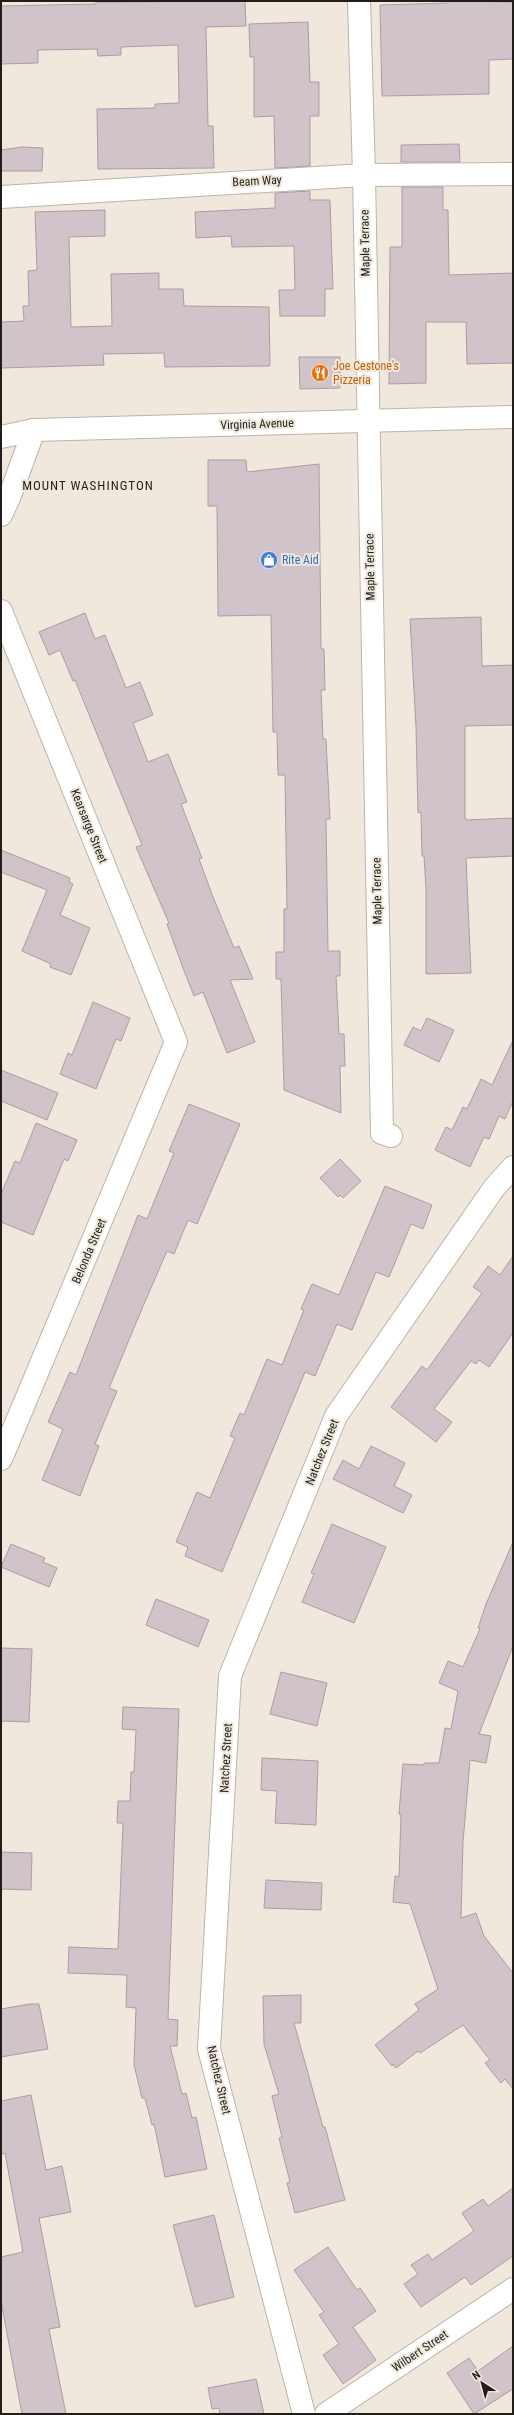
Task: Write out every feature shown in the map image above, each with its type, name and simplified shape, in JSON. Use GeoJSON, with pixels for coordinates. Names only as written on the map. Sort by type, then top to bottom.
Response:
{"type":"FeatureCollection","features":[{"type":"Feature","properties":{"kind":"street","name":"Maple Terrace"},"geometry":{"type":"LineString","coordinates":[[359,1],[364,175],[367,420],[386,1134]]}},
{"type":"Feature","properties":{"kind":"street","name":"Beam Way"},"geometry":{"type":"LineString","coordinates":[[1,197],[364,175],[513,174]]}},
{"type":"Feature","properties":{"kind":"street","name":"Virginia Avenue"},"geometry":{"type":"LineString","coordinates":[[1,437],[34,430],[513,417]]}},
{"type":"Feature","properties":{"kind":"street"},"geometry":{"type":"LineString","coordinates":[[1,515],[9,498],[34,430]]}},
{"type":"Feature","properties":{"kind":"street","name":"Kearsarge Street"},"geometry":{"type":"LineString","coordinates":[[1,611],[176,1042]]}},
{"type":"Feature","properties":{"kind":"street","name":"Belonda Street"},"geometry":{"type":"LineString","coordinates":[[1,1460],[176,1042]]}},
{"type":"Feature","properties":{"kind":"street","name":"Natchez Street"},"geometry":{"type":"LineString","coordinates":[[304,2414],[209,2049],[230,1676],[336,1416],[494,1188],[513,1167]]}},
{"type":"Feature","properties":{"kind":"street","name":"Wilbert Street"},"geometry":{"type":"LineString","coordinates":[[326,2414],[513,2289]]}},
{"type":"Feature","properties":{"kind":"building"},"geometry":{"type":"Polygon","coordinates":[[[245,1],[246,26],[206,27],[208,126],[213,126],[214,168],[98,169],[97,109],[155,108],[155,104],[179,103],[178,45],[121,47],[121,55],[98,56],[97,49],[38,50],[38,63],[1,64],[1,6],[96,4],[96,2],[245,1]]]}},
{"type":"Feature","properties":{"kind":"building"},"geometry":{"type":"Polygon","coordinates":[[[448,1],[513,2],[513,59],[489,60],[489,94],[382,96],[380,5],[448,3],[448,1]]]}},
{"type":"Feature","properties":{"kind":"building"},"geometry":{"type":"Polygon","coordinates":[[[308,22],[310,82],[319,82],[319,116],[310,116],[310,166],[275,168],[274,116],[254,117],[254,57],[250,57],[249,24],[308,22]]]}},
{"type":"Feature","properties":{"kind":"building"},"geometry":{"type":"Polygon","coordinates":[[[459,144],[460,162],[401,162],[401,145],[459,144]]]}},
{"type":"Feature","properties":{"kind":"building"},"geometry":{"type":"Polygon","coordinates":[[[22,147],[43,148],[42,171],[1,171],[1,150],[22,147]]]}},
{"type":"Feature","properties":{"kind":"building"},"geometry":{"type":"Polygon","coordinates":[[[402,187],[443,187],[443,210],[448,210],[449,275],[513,273],[513,363],[467,364],[466,322],[426,322],[426,383],[389,384],[390,247],[402,247],[402,187]]]}},
{"type":"Feature","properties":{"kind":"building"},"geometry":{"type":"Polygon","coordinates":[[[310,191],[310,200],[330,200],[333,289],[325,289],[325,316],[280,316],[279,290],[295,290],[294,246],[232,247],[231,236],[196,238],[195,212],[275,208],[275,193],[310,191]]]}},
{"type":"Feature","properties":{"kind":"building"},"geometry":{"type":"Polygon","coordinates":[[[105,210],[105,236],[69,237],[71,327],[112,326],[111,274],[159,273],[159,289],[183,289],[184,306],[269,307],[270,366],[165,367],[164,353],[103,354],[104,365],[1,368],[1,322],[24,321],[23,306],[29,306],[28,271],[37,270],[35,212],[105,210]]]}},
{"type":"Feature","properties":{"kind":"building","name":"Joe Cestone's Pizzeria"},"geometry":{"type":"Polygon","coordinates":[[[299,357],[340,357],[340,388],[300,389],[299,357]]]}},
{"type":"Feature","properties":{"kind":"building"},"geometry":{"type":"Polygon","coordinates":[[[208,460],[246,460],[247,472],[319,464],[321,649],[324,649],[325,690],[321,690],[323,739],[326,739],[330,819],[326,819],[328,951],[340,951],[340,976],[336,976],[339,1034],[344,1034],[345,1066],[340,1066],[341,1113],[284,1090],[281,979],[276,979],[276,952],[284,952],[284,909],[287,909],[285,775],[278,775],[277,732],[273,732],[271,615],[218,616],[217,506],[208,506],[208,460]]]}},
{"type":"Feature","properties":{"kind":"building"},"geometry":{"type":"Polygon","coordinates":[[[85,613],[95,639],[105,635],[126,688],[140,682],[153,715],[133,723],[148,762],[168,754],[187,802],[181,804],[202,858],[199,859],[213,897],[234,948],[239,946],[253,979],[230,980],[255,1042],[227,1053],[203,992],[194,996],[167,924],[169,923],[136,847],[142,845],[75,680],[73,681],[60,650],[49,655],[39,632],[85,613]]]}},
{"type":"Feature","properties":{"kind":"building"},"geometry":{"type":"Polygon","coordinates":[[[481,617],[482,666],[513,665],[513,725],[465,726],[465,817],[466,820],[513,818],[513,856],[466,858],[471,973],[426,974],[426,888],[424,856],[422,856],[421,812],[418,813],[416,727],[410,619],[481,617]]]}},
{"type":"Feature","properties":{"kind":"building"},"geometry":{"type":"Polygon","coordinates":[[[1,850],[70,878],[69,882],[73,884],[60,915],[90,928],[71,975],[50,967],[51,964],[22,951],[47,890],[1,872],[1,850]]]}},
{"type":"Feature","properties":{"kind":"building"},"geometry":{"type":"Polygon","coordinates":[[[93,1002],[130,1018],[121,1041],[116,1039],[96,1089],[60,1074],[68,1053],[72,1055],[93,1002]]]}},
{"type":"Feature","properties":{"kind":"building"},"geometry":{"type":"Polygon","coordinates":[[[427,1018],[454,1030],[439,1062],[404,1045],[413,1027],[421,1031],[427,1018]]]}},
{"type":"Feature","properties":{"kind":"building"},"geometry":{"type":"Polygon","coordinates":[[[513,1040],[513,1101],[505,1119],[499,1116],[489,1139],[484,1137],[470,1167],[435,1150],[446,1127],[452,1130],[463,1107],[467,1109],[481,1079],[492,1085],[513,1040]]]}},
{"type":"Feature","properties":{"kind":"building"},"geometry":{"type":"Polygon","coordinates":[[[1,1070],[58,1093],[47,1120],[1,1101],[1,1070]]]}},
{"type":"Feature","properties":{"kind":"building"},"geometry":{"type":"Polygon","coordinates":[[[189,1104],[240,1124],[197,1224],[188,1220],[174,1254],[167,1251],[141,1311],[109,1388],[117,1391],[95,1444],[99,1446],[80,1496],[42,1480],[63,1429],[48,1422],[70,1372],[76,1375],[138,1215],[147,1219],[174,1153],[169,1151],[189,1104]]]}},
{"type":"Feature","properties":{"kind":"building"},"geometry":{"type":"Polygon","coordinates":[[[36,1123],[77,1140],[68,1161],[64,1159],[33,1235],[1,1222],[1,1194],[15,1161],[20,1163],[36,1123]]]}},
{"type":"Feature","properties":{"kind":"building"},"geometry":{"type":"Polygon","coordinates":[[[340,1159],[361,1181],[343,1198],[340,1195],[338,1197],[320,1178],[340,1159]]]}},
{"type":"Feature","properties":{"kind":"building"},"geometry":{"type":"Polygon","coordinates":[[[385,1186],[432,1205],[423,1229],[411,1224],[389,1277],[376,1272],[352,1330],[337,1324],[315,1376],[305,1372],[222,1572],[185,1556],[188,1547],[176,1542],[197,1492],[210,1498],[235,1438],[230,1436],[240,1413],[244,1415],[267,1359],[282,1365],[304,1310],[301,1309],[312,1284],[339,1295],[385,1186]]]}},
{"type":"Feature","properties":{"kind":"building"},"geometry":{"type":"Polygon","coordinates":[[[513,1256],[513,1333],[489,1367],[479,1360],[476,1364],[471,1361],[434,1409],[452,1422],[436,1442],[391,1407],[422,1366],[427,1370],[482,1293],[473,1287],[488,1266],[500,1275],[513,1256]]]}},
{"type":"Feature","properties":{"kind":"building"},"geometry":{"type":"Polygon","coordinates":[[[371,1446],[405,1463],[394,1486],[412,1495],[403,1513],[333,1479],[343,1460],[359,1469],[371,1446]]]}},
{"type":"Feature","properties":{"kind":"building"},"geometry":{"type":"Polygon","coordinates":[[[332,1524],[386,1547],[354,1623],[302,1602],[314,1574],[311,1573],[332,1524]]]}},
{"type":"Feature","properties":{"kind":"building"},"geometry":{"type":"Polygon","coordinates":[[[513,1542],[513,1646],[479,1734],[491,1736],[486,1763],[470,1760],[463,1842],[461,1918],[476,1913],[484,1936],[513,1973],[513,2089],[505,2079],[501,2083],[485,2063],[490,2060],[463,2025],[420,2053],[418,2051],[396,2068],[393,2064],[392,2066],[375,2045],[419,2010],[415,2004],[438,1989],[410,1904],[393,1902],[395,1876],[399,1877],[401,1815],[399,1814],[403,1764],[424,1765],[424,1763],[439,1763],[445,1728],[451,1729],[458,1691],[439,1683],[448,1661],[463,1667],[480,1629],[478,1628],[486,1604],[513,1542]]]}},
{"type":"Feature","properties":{"kind":"building"},"geometry":{"type":"Polygon","coordinates":[[[11,1544],[45,1558],[43,1562],[57,1568],[49,1587],[1,1567],[11,1544]]]}},
{"type":"Feature","properties":{"kind":"building"},"geometry":{"type":"Polygon","coordinates":[[[156,1599],[209,1620],[198,1647],[146,1625],[156,1599]]]}},
{"type":"Feature","properties":{"kind":"building"},"geometry":{"type":"Polygon","coordinates":[[[1,1648],[32,1649],[29,1722],[1,1721],[1,1648]]]}},
{"type":"Feature","properties":{"kind":"building"},"geometry":{"type":"Polygon","coordinates":[[[281,1672],[327,1683],[317,1726],[270,1714],[281,1672]]]}},
{"type":"Feature","properties":{"kind":"building"},"geometry":{"type":"Polygon","coordinates":[[[123,1707],[179,1709],[168,2019],[178,2020],[177,2046],[170,2046],[182,2094],[186,2093],[192,2118],[196,2117],[207,2169],[165,2177],[154,2124],[152,2125],[145,2098],[142,2098],[134,2065],[136,2008],[126,2007],[127,1975],[68,1973],[69,1947],[118,1949],[123,1823],[117,1823],[118,1801],[130,1801],[131,1772],[134,1772],[136,1730],[122,1729],[123,1707]]]}},
{"type":"Feature","properties":{"kind":"building"},"geometry":{"type":"Polygon","coordinates":[[[262,1758],[318,1761],[316,1825],[275,1823],[277,1791],[261,1790],[262,1758]]]}},
{"type":"Feature","properties":{"kind":"building"},"geometry":{"type":"Polygon","coordinates":[[[1,1852],[32,1853],[31,1890],[1,1889],[1,1852]]]}},
{"type":"Feature","properties":{"kind":"building"},"geometry":{"type":"Polygon","coordinates":[[[266,1880],[322,1883],[321,1910],[264,1908],[266,1880]]]}},
{"type":"Feature","properties":{"kind":"building"},"geometry":{"type":"Polygon","coordinates":[[[301,1995],[301,2023],[294,2023],[345,2200],[295,2213],[287,2183],[290,2182],[279,2138],[282,2137],[272,2096],[279,2094],[264,2044],[263,1996],[301,1995]]]}},
{"type":"Feature","properties":{"kind":"building"},"geometry":{"type":"Polygon","coordinates":[[[39,2004],[48,2049],[1,2057],[1,2009],[39,2004]]]}},
{"type":"Feature","properties":{"kind":"building"},"geometry":{"type":"Polygon","coordinates":[[[31,2095],[46,2170],[62,2166],[71,2212],[39,2218],[60,2327],[49,2329],[66,2414],[22,2414],[1,2301],[1,2257],[23,2252],[5,2153],[1,2154],[1,2101],[31,2095]]]}},
{"type":"Feature","properties":{"kind":"building"},"geometry":{"type":"Polygon","coordinates":[[[513,2188],[513,2256],[471,2285],[465,2277],[421,2307],[404,2284],[418,2274],[411,2265],[428,2254],[432,2260],[474,2231],[462,2213],[483,2199],[488,2206],[513,2188]]]}},
{"type":"Feature","properties":{"kind":"building"},"geometry":{"type":"Polygon","coordinates":[[[214,2215],[234,2297],[195,2307],[173,2225],[214,2215]]]}},
{"type":"Feature","properties":{"kind":"building"},"geometry":{"type":"Polygon","coordinates":[[[328,2247],[357,2290],[360,2288],[376,2311],[353,2327],[376,2360],[343,2384],[323,2355],[339,2344],[319,2315],[324,2312],[294,2270],[328,2247]]]}},
{"type":"Feature","properties":{"kind":"building"},"geometry":{"type":"Polygon","coordinates":[[[513,2346],[513,2389],[474,2414],[447,2373],[469,2358],[478,2371],[513,2346]]]}},
{"type":"Feature","properties":{"kind":"building"},"geometry":{"type":"Polygon","coordinates":[[[256,2379],[264,2414],[220,2414],[219,2408],[212,2409],[208,2388],[256,2379]]]}},
{"type":"Feature","properties":{"kind":"place","name":"Joe Cestone's Pizzeria"},"geometry":{"type":"Point","coordinates":[320,373]}},
{"type":"Feature","properties":{"kind":"place","name":"Rite Aid"},"geometry":{"type":"Point","coordinates":[269,560]}},
{"type":"Feature","properties":{"kind":"district","name":"MOUNT WASHINGTON"},"geometry":{"type":"Point","coordinates":[88,485]}}]}
